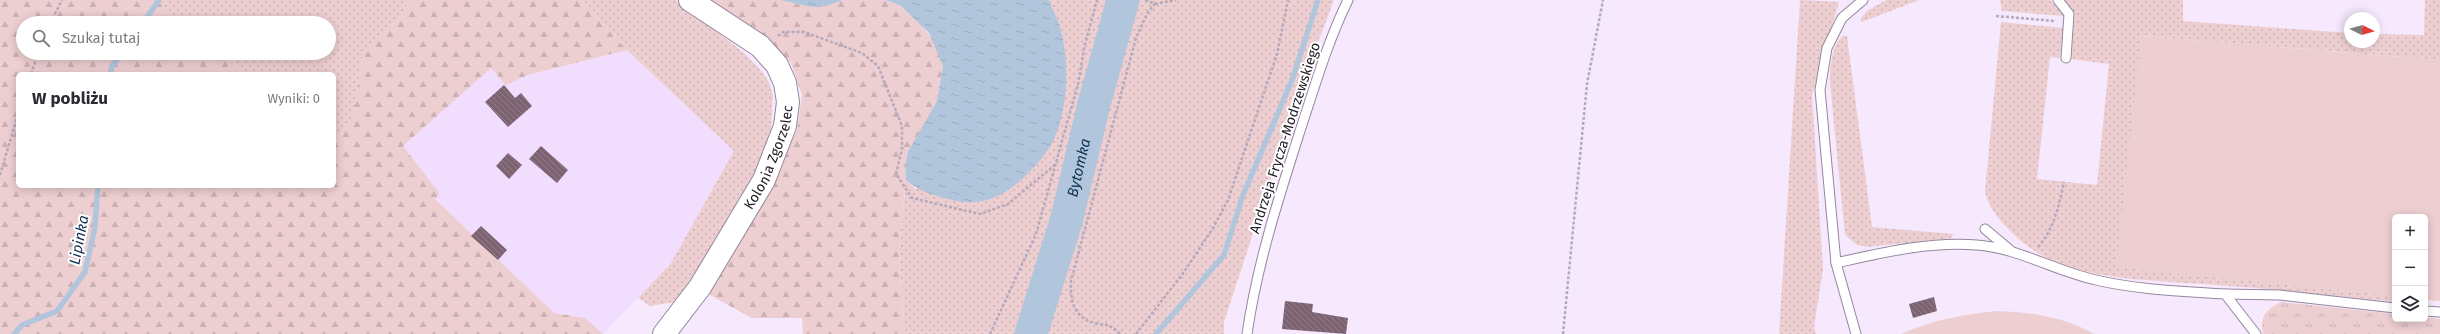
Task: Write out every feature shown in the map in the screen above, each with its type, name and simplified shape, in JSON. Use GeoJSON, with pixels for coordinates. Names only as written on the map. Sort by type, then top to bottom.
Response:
{"type":"FeatureCollection","features":[{"type":"Feature","properties":{"kind":"street","name":"Kolonia Zgorzelec"},"geometry":{"type":"LineString","coordinates":[[664,334],[700,287],[760,186],[785,126],[788,102],[784,83],[777,65],[760,46],[690,0]]}},
{"type":"Feature","properties":{"kind":"lane","name":"Andrzeja Frycza-Modrzewskiego"},"geometry":{"type":"LineString","coordinates":[[1247,334],[1252,300],[1274,208],[1319,70],[1348,0]]}},
{"type":"Feature","properties":{"kind":"lane"},"geometry":{"type":"LineString","coordinates":[[1856,334],[1836,263],[1820,90],[1830,42],[1842,18],[1863,0]]}},
{"type":"Feature","properties":{"kind":"lane"},"geometry":{"type":"LineString","coordinates":[[2058,0],[2069,14],[2066,58]]}},
{"type":"Feature","properties":{"kind":"lane"},"geometry":{"type":"LineString","coordinates":[[1985,229],[2011,251]]}},
{"type":"Feature","properties":{"kind":"lane"},"geometry":{"type":"LineString","coordinates":[[1836,263],[1886,252],[1952,244],[1977,245],[2011,251],[2053,269],[2097,281],[2226,294],[2280,296],[2392,308]]}},
{"type":"Feature","properties":{"kind":"lane"},"geometry":{"type":"LineString","coordinates":[[2226,294],[2256,334]]}},
{"type":"Feature","properties":{"kind":"lane"},"geometry":{"type":"LineString","coordinates":[[2428,311],[2440,312]]}},
{"type":"Feature","properties":{"kind":"path"},"geometry":{"type":"LineString","coordinates":[[54,16],[62,0]]}},
{"type":"Feature","properties":{"kind":"path"},"geometry":{"type":"LineString","coordinates":[[990,334],[1036,234],[1057,164],[1097,0]]}},
{"type":"Feature","properties":{"kind":"path"},"geometry":{"type":"LineString","coordinates":[[1145,0],[1155,4],[1176,0]]}},
{"type":"Feature","properties":{"kind":"path"},"geometry":{"type":"LineString","coordinates":[[1136,334],[1184,272],[1214,228],[1228,200],[1277,54],[1288,0]]}},
{"type":"Feature","properties":{"kind":"path"},"geometry":{"type":"LineString","coordinates":[[1563,334],[1587,84],[1603,0]]}},
{"type":"Feature","properties":{"kind":"path"},"geometry":{"type":"LineString","coordinates":[[1120,334],[1113,327],[1085,318],[1075,309],[1070,299],[1071,281],[1136,38],[1148,12],[1155,4]]}},
{"type":"Feature","properties":{"kind":"path"},"geometry":{"type":"LineString","coordinates":[[1996,16],[2069,23]]}},
{"type":"Feature","properties":{"kind":"path"},"geometry":{"type":"LineString","coordinates":[[760,46],[783,32],[804,32],[862,53],[878,66],[902,126],[902,148],[896,174],[912,198],[980,214],[1008,204],[1057,164]]}},
{"type":"Feature","properties":{"kind":"path"},"geometry":{"type":"LineString","coordinates":[[32,72],[36,60]]}},
{"type":"Feature","properties":{"kind":"path"},"geometry":{"type":"LineString","coordinates":[[0,175],[16,121]]}},
{"type":"Feature","properties":{"kind":"path"},"geometry":{"type":"LineString","coordinates":[[2028,258],[2044,240],[2058,213],[2064,182]]}},
{"type":"Feature","properties":{"kind":"shaded area"},"geometry":{"type":"Polygon","coordinates":[[[627,50],[734,151],[671,263],[603,334],[585,318],[554,313],[435,199],[439,195],[403,146],[491,67],[507,85],[528,75],[627,50]]]}},
{"type":"Feature","properties":{"kind":"green space"},"geometry":{"type":"Polygon","coordinates":[[[0,0],[161,0],[168,16],[16,16],[16,60],[232,60],[241,72],[16,72],[16,188],[336,188],[336,139],[353,118],[363,57],[373,43],[399,19],[410,0],[580,0],[627,50],[528,75],[506,85],[491,68],[403,146],[440,194],[435,199],[554,313],[585,318],[603,334],[0,334],[0,0]]]}},
{"type":"Feature","properties":{"kind":"green space"},"geometry":{"type":"Polygon","coordinates":[[[161,0],[410,0],[399,19],[373,43],[363,57],[353,118],[336,139],[336,72],[241,72],[232,60],[336,60],[336,16],[168,16],[161,0]]]}},
{"type":"Feature","properties":{"kind":"green space"},"geometry":{"type":"Polygon","coordinates":[[[580,0],[676,0],[744,53],[759,68],[769,82],[773,96],[771,128],[760,164],[684,294],[675,302],[650,306],[638,298],[671,263],[734,151],[627,50],[580,0]]]}},
{"type":"Feature","properties":{"kind":"green space"},"geometry":{"type":"Polygon","coordinates":[[[710,0],[780,0],[811,7],[842,0],[886,0],[901,6],[916,19],[934,41],[943,66],[937,101],[919,134],[905,167],[906,180],[899,250],[905,334],[803,334],[802,318],[752,318],[706,293],[762,201],[797,130],[802,95],[791,63],[761,32],[710,0]]]}},
{"type":"Feature","properties":{"kind":"green space"},"geometry":{"type":"Polygon","coordinates":[[[1049,0],[1334,0],[1299,93],[1224,322],[1224,334],[905,334],[899,250],[906,180],[916,189],[1066,88],[1063,43],[1058,23],[1049,0]]]}},
{"type":"Feature","properties":{"kind":"green space"},"geometry":{"type":"Polygon","coordinates":[[[1800,0],[1839,2],[1812,95],[1823,269],[1814,327],[1816,334],[1779,334],[1800,0]]]}},
{"type":"Feature","properties":{"kind":"green space"},"geometry":{"type":"Polygon","coordinates":[[[1886,0],[1919,0],[1862,22],[1860,19],[1867,11],[1886,0]]]}},
{"type":"Feature","properties":{"kind":"green space"},"geometry":{"type":"Polygon","coordinates":[[[2000,0],[2050,0],[2064,16],[2002,11],[2000,0]]]}},
{"type":"Feature","properties":{"kind":"green space"},"geometry":{"type":"Polygon","coordinates":[[[2064,0],[2183,0],[2183,21],[2344,33],[2344,48],[2380,48],[2380,34],[2424,35],[2425,0],[2440,0],[2440,60],[2142,36],[2117,267],[2392,296],[2392,302],[2261,288],[2113,277],[2073,268],[2055,262],[2034,250],[2012,233],[1994,212],[1985,191],[2001,22],[2064,28],[2060,58],[2050,57],[2037,179],[2097,185],[2109,64],[2071,59],[2075,13],[2064,0]]]}},
{"type":"Feature","properties":{"kind":"green space"},"geometry":{"type":"Polygon","coordinates":[[[1843,36],[1847,36],[1872,227],[1953,234],[1952,238],[1868,247],[1857,245],[1845,235],[1830,83],[1831,64],[1834,51],[1839,40],[1843,36]]]}},
{"type":"Feature","properties":{"kind":"green space"},"geometry":{"type":"Polygon","coordinates":[[[2141,36],[2440,60],[2440,301],[2428,300],[2428,214],[2392,214],[2392,296],[2116,267],[2141,36]]]}},
{"type":"Feature","properties":{"kind":"green space"},"geometry":{"type":"Polygon","coordinates":[[[2281,302],[2392,314],[2392,322],[2428,322],[2428,317],[2440,319],[2440,334],[2263,334],[2263,318],[2272,308],[2281,302]]]}},
{"type":"Feature","properties":{"kind":"green space"},"geometry":{"type":"Polygon","coordinates":[[[1997,311],[2047,316],[2071,323],[2094,334],[1901,334],[1949,318],[1997,311]]]}},
{"type":"Feature","properties":{"kind":"water"},"geometry":{"type":"Polygon","coordinates":[[[780,0],[842,0],[826,6],[811,7],[780,0]]]}},
{"type":"Feature","properties":{"kind":"water"},"geometry":{"type":"Polygon","coordinates":[[[886,0],[1049,0],[1060,27],[1066,59],[1066,90],[1061,121],[1050,147],[1036,165],[1006,192],[982,201],[956,201],[930,194],[917,188],[906,180],[905,167],[908,152],[937,101],[943,66],[929,33],[901,6],[886,0]]]}},
{"type":"Feature","properties":{"kind":"building"},"geometry":{"type":"Polygon","coordinates":[[[504,85],[515,98],[521,93],[532,106],[508,127],[485,102],[504,85]]]}},
{"type":"Feature","properties":{"kind":"building"},"geometry":{"type":"Polygon","coordinates":[[[541,146],[568,170],[557,183],[529,159],[541,146]]]}},
{"type":"Feature","properties":{"kind":"building"},"geometry":{"type":"Polygon","coordinates":[[[508,153],[522,165],[509,179],[496,166],[508,153]]]}},
{"type":"Feature","properties":{"kind":"building"},"geometry":{"type":"Polygon","coordinates":[[[481,226],[507,250],[498,260],[471,236],[481,226]]]}},
{"type":"Feature","properties":{"kind":"building"},"geometry":{"type":"Polygon","coordinates":[[[1934,297],[1937,311],[1913,318],[1909,304],[1934,297]]]}},
{"type":"Feature","properties":{"kind":"building"},"geometry":{"type":"Polygon","coordinates":[[[1285,301],[1313,304],[1312,312],[1348,318],[1346,334],[1282,329],[1285,301]]]}},
{"type":"Feature","properties":{"kind":"waterway","name":"Lipinka"},"geometry":{"type":"LineString","coordinates":[[148,16],[159,0]]}},
{"type":"Feature","properties":{"kind":"waterway","name":"Bytomka"},"geometry":{"type":"LineString","coordinates":[[1031,334],[1067,218],[1094,104],[1123,0]]}},
{"type":"Feature","properties":{"kind":"waterway"},"geometry":{"type":"LineString","coordinates":[[1156,334],[1224,255],[1243,195],[1292,80],[1318,0]]}},
{"type":"Feature","properties":{"kind":"waterway","name":"Lipinka"},"geometry":{"type":"LineString","coordinates":[[110,72],[112,66],[117,60]]}},
{"type":"Feature","properties":{"kind":"waterway","name":"Lipinka"},"geometry":{"type":"LineString","coordinates":[[14,334],[22,325],[57,311],[85,272],[95,227],[98,188]]}}]}
